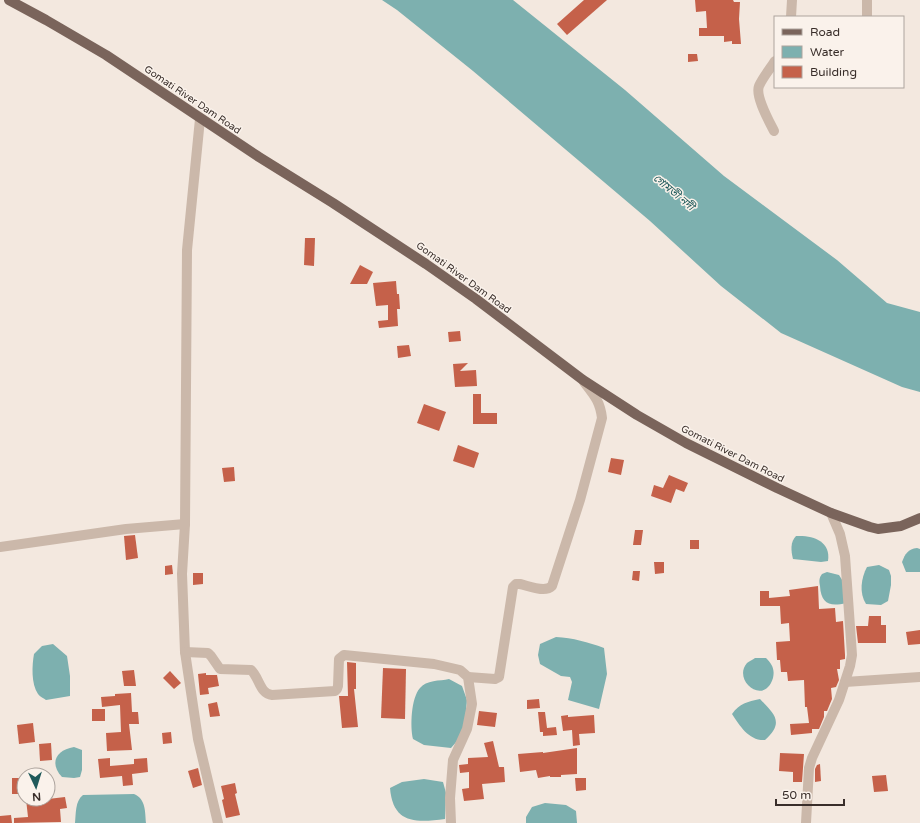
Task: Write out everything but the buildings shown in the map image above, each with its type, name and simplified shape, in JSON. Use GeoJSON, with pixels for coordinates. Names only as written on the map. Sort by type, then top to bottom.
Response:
{"type":"FeatureCollection","features":[{"type":"Feature","properties":{"kind":"main road","name":"Gomati River Dam Road"},"geometry":{"type":"LineString","coordinates":[[9,0],[106,55],[200,119],[426,264],[476,299],[583,380],[637,415],[686,443],[831,513],[870,527],[878,529],[901,526],[920,518]]}},
{"type":"Feature","properties":{"kind":"street"},"geometry":{"type":"LineString","coordinates":[[791,16],[792,0]]}},
{"type":"Feature","properties":{"kind":"street"},"geometry":{"type":"LineString","coordinates":[[867,0],[867,16]]}},
{"type":"Feature","properties":{"kind":"street"},"geometry":{"type":"LineString","coordinates":[[774,63],[759,87],[758,92],[764,111],[774,131]]}},
{"type":"Feature","properties":{"kind":"street"},"geometry":{"type":"LineString","coordinates":[[200,119],[187,250],[185,524],[182,574],[185,652],[198,739],[218,823]]}},
{"type":"Feature","properties":{"kind":"street"},"geometry":{"type":"LineString","coordinates":[[185,652],[208,653],[220,668],[251,670],[264,692],[272,695],[334,691],[338,686],[339,659],[344,655],[434,664],[460,670],[468,677],[495,679],[498,677],[513,587],[516,584],[520,584],[549,589],[552,586],[580,500],[602,418],[601,408],[597,398],[583,380]]}},
{"type":"Feature","properties":{"kind":"street"},"geometry":{"type":"LineString","coordinates":[[806,823],[809,768],[812,758],[839,700],[852,655],[845,556],[840,534],[831,513]]}},
{"type":"Feature","properties":{"kind":"street"},"geometry":{"type":"LineString","coordinates":[[0,547],[126,529],[185,524]]}},
{"type":"Feature","properties":{"kind":"street"},"geometry":{"type":"LineString","coordinates":[[451,823],[450,798],[453,760],[467,729],[472,704],[468,677]]}},
{"type":"Feature","properties":{"kind":"street"},"geometry":{"type":"LineString","coordinates":[[845,682],[920,677]]}},
{"type":"Feature","properties":{"kind":"water","name":"গোমতী নদী"},"geometry":{"type":"Polygon","coordinates":[[[382,0],[513,0],[625,90],[724,176],[837,260],[887,303],[920,312],[920,392],[902,387],[781,333],[721,286],[650,221],[473,71],[397,10],[382,0]]]}},
{"type":"Feature","properties":{"kind":"water"},"geometry":{"type":"Polygon","coordinates":[[[796,536],[814,538],[824,544],[827,549],[828,561],[821,562],[793,559],[792,547],[796,536]]]}},
{"type":"Feature","properties":{"kind":"water"},"geometry":{"type":"Polygon","coordinates":[[[917,548],[920,549],[920,572],[906,572],[902,562],[903,559],[909,551],[917,548]]]}},
{"type":"Feature","properties":{"kind":"water"},"geometry":{"type":"Polygon","coordinates":[[[879,565],[889,570],[891,576],[888,601],[881,605],[866,604],[862,595],[863,576],[867,567],[879,565]]]}},
{"type":"Feature","properties":{"kind":"water"},"geometry":{"type":"Polygon","coordinates":[[[827,572],[839,575],[844,583],[846,603],[835,605],[827,603],[822,597],[819,583],[820,577],[822,574],[827,572]]]}},
{"type":"Feature","properties":{"kind":"water"},"geometry":{"type":"Polygon","coordinates":[[[556,637],[568,638],[604,648],[607,674],[599,709],[568,700],[572,682],[570,677],[561,676],[540,664],[538,655],[540,644],[556,637]]]}},
{"type":"Feature","properties":{"kind":"water"},"geometry":{"type":"Polygon","coordinates":[[[53,644],[67,656],[70,676],[70,696],[46,700],[38,694],[34,685],[33,658],[34,654],[42,646],[53,644]]]}},
{"type":"Feature","properties":{"kind":"water"},"geometry":{"type":"Polygon","coordinates":[[[755,658],[766,658],[773,669],[773,678],[769,686],[763,690],[751,688],[743,677],[743,670],[747,663],[755,658]]]}},
{"type":"Feature","properties":{"kind":"water"},"geometry":{"type":"Polygon","coordinates":[[[449,679],[462,686],[467,700],[464,733],[451,748],[424,745],[413,739],[412,720],[415,698],[423,685],[433,681],[449,679]]]}},
{"type":"Feature","properties":{"kind":"water"},"geometry":{"type":"Polygon","coordinates":[[[760,699],[770,709],[776,723],[775,728],[765,740],[754,738],[746,732],[732,714],[738,707],[760,699]]]}},
{"type":"Feature","properties":{"kind":"water"},"geometry":{"type":"Polygon","coordinates":[[[74,747],[82,750],[82,770],[80,777],[62,777],[58,772],[55,762],[56,758],[63,751],[74,747]]]}},
{"type":"Feature","properties":{"kind":"water"},"geometry":{"type":"Polygon","coordinates":[[[424,779],[443,782],[446,793],[445,819],[424,821],[415,820],[407,818],[396,808],[392,800],[390,788],[402,782],[424,779]]]}},
{"type":"Feature","properties":{"kind":"water"},"geometry":{"type":"Polygon","coordinates":[[[134,794],[143,802],[146,823],[75,823],[77,804],[83,795],[134,794]]]}},
{"type":"Feature","properties":{"kind":"water"},"geometry":{"type":"Polygon","coordinates":[[[545,803],[566,805],[576,811],[577,823],[526,823],[526,817],[532,807],[545,803]]]}}]}
